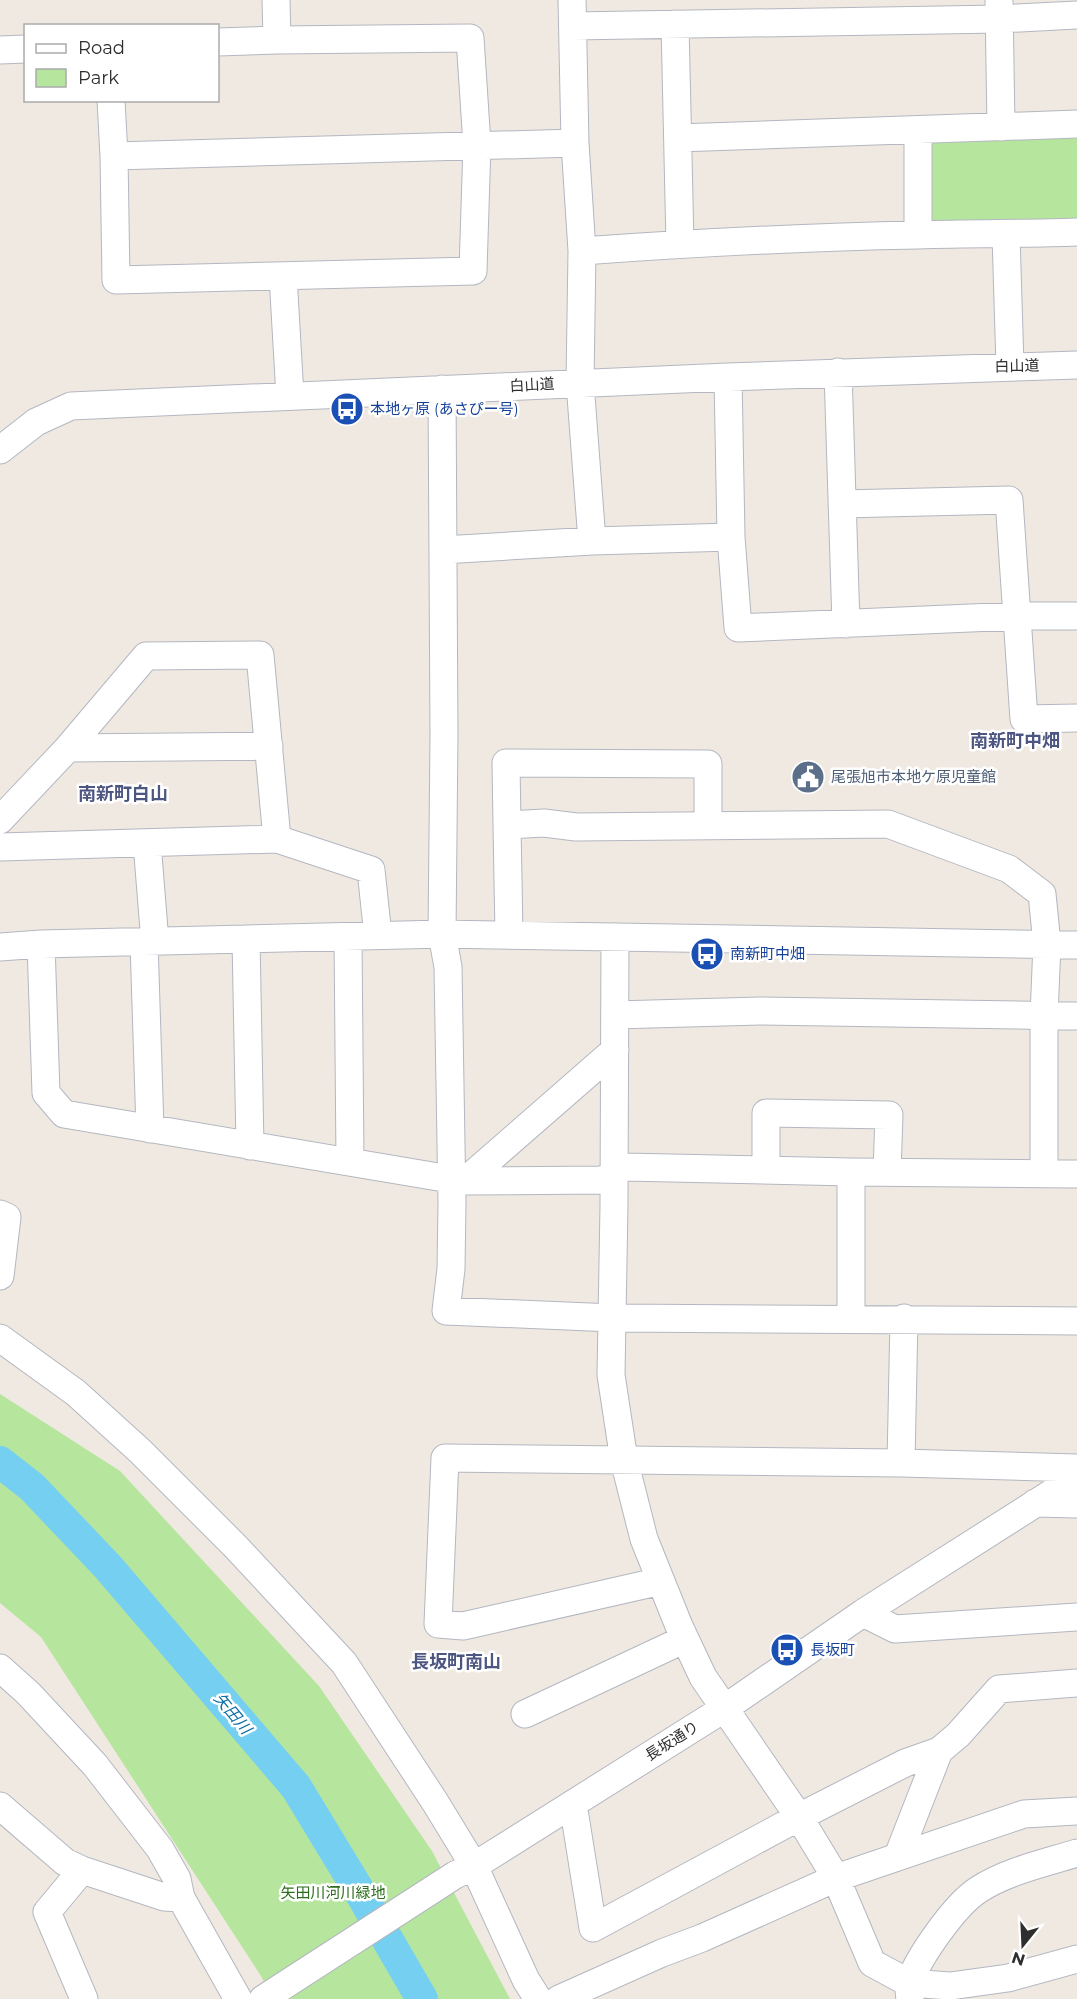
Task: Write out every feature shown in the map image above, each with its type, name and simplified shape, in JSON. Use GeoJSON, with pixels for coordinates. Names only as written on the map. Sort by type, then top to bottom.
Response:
{"type":"FeatureCollection","features":[{"type":"Feature","properties":{"kind":"street"},"geometry":{"type":"LineString","coordinates":[[276,0],[277,40]]}},
{"type":"Feature","properties":{"kind":"street"},"geometry":{"type":"LineString","coordinates":[[999,9],[1001,127]]}},
{"type":"Feature","properties":{"kind":"street"},"geometry":{"type":"LineString","coordinates":[[591,541],[580,383],[582,251],[575,143],[573,13],[675,24],[999,9],[1077,15]]}},
{"type":"Feature","properties":{"kind":"street"},"geometry":{"type":"LineString","coordinates":[[675,24],[680,244]]}},
{"type":"Feature","properties":{"kind":"street"},"geometry":{"type":"LineString","coordinates":[[111,102],[116,280],[473,271],[477,145],[470,38],[219,42]]}},
{"type":"Feature","properties":{"kind":"street"},"geometry":{"type":"LineString","coordinates":[[0,50],[24,49]]}},
{"type":"Feature","properties":{"kind":"street"},"geometry":{"type":"LineString","coordinates":[[678,138],[1077,124]]}},
{"type":"Feature","properties":{"kind":"street"},"geometry":{"type":"LineString","coordinates":[[918,130],[918,235]]}},
{"type":"Feature","properties":{"kind":"street"},"geometry":{"type":"LineString","coordinates":[[114,156],[575,143]]}},
{"type":"Feature","properties":{"kind":"street"},"geometry":{"type":"LineString","coordinates":[[582,251],[680,244],[918,235],[1077,232]]}},
{"type":"Feature","properties":{"kind":"street"},"geometry":{"type":"LineString","coordinates":[[1006,235],[1010,366]]}},
{"type":"Feature","properties":{"kind":"street"},"geometry":{"type":"LineString","coordinates":[[284,276],[290,396]]}},
{"type":"Feature","properties":{"kind":"street","name":"白山道"},"geometry":{"type":"LineString","coordinates":[[0,450],[36,422],[71,406],[838,372],[1077,365]]}},
{"type":"Feature","properties":{"kind":"street"},"geometry":{"type":"LineString","coordinates":[[838,372],[846,624]]}},
{"type":"Feature","properties":{"kind":"street"},"geometry":{"type":"LineString","coordinates":[[728,377],[731,537],[738,628],[1017,616],[1077,616]]}},
{"type":"Feature","properties":{"kind":"street"},"geometry":{"type":"LineString","coordinates":[[442,390],[442,934],[448,968],[457,1180],[446,1311],[613,1318],[904,1318],[1077,1321]]}},
{"type":"Feature","properties":{"kind":"street"},"geometry":{"type":"LineString","coordinates":[[842,504],[1009,500],[1024,719],[1077,718]]}},
{"type":"Feature","properties":{"kind":"street"},"geometry":{"type":"LineString","coordinates":[[443,550],[591,541],[731,537]]}},
{"type":"Feature","properties":{"kind":"street"},"geometry":{"type":"LineString","coordinates":[[0,820],[69,748],[146,656],[260,655],[277,840]]}},
{"type":"Feature","properties":{"kind":"street"},"geometry":{"type":"LineString","coordinates":[[69,748],[269,746]]}},
{"type":"Feature","properties":{"kind":"street"},"geometry":{"type":"LineString","coordinates":[[509,935],[506,763],[708,764],[708,825]]}},
{"type":"Feature","properties":{"kind":"street"},"geometry":{"type":"LineString","coordinates":[[507,825],[544,823],[576,826],[888,824],[1009,869],[1042,894],[1047,944],[1044,1016],[1044,1173]]}},
{"type":"Feature","properties":{"kind":"street"},"geometry":{"type":"LineString","coordinates":[[0,847],[277,840],[371,870],[378,936]]}},
{"type":"Feature","properties":{"kind":"street"},"geometry":{"type":"LineString","coordinates":[[147,843],[150,1128]]}},
{"type":"Feature","properties":{"kind":"street"},"geometry":{"type":"LineString","coordinates":[[0,947],[442,934],[1077,945]]}},
{"type":"Feature","properties":{"kind":"street"},"geometry":{"type":"LineString","coordinates":[[348,937],[350,1162]]}},
{"type":"Feature","properties":{"kind":"street"},"geometry":{"type":"LineString","coordinates":[[615,937],[615,1171],[611,1375],[624,1460],[644,1539],[685,1639],[703,1677],[799,1817],[836,1878],[872,1963],[909,1991],[950,1986],[1010,1989],[1077,1959]]}},
{"type":"Feature","properties":{"kind":"street"},"geometry":{"type":"LineString","coordinates":[[246,939],[250,1146]]}},
{"type":"Feature","properties":{"kind":"street"},"geometry":{"type":"LineString","coordinates":[[41,944],[46,1093],[64,1114],[457,1180],[604,1180],[624,1167],[887,1173],[1077,1174]]}},
{"type":"Feature","properties":{"kind":"street"},"geometry":{"type":"LineString","coordinates":[[615,1015],[760,1011],[1077,1016]]}},
{"type":"Feature","properties":{"kind":"street"},"geometry":{"type":"LineString","coordinates":[[457,1180],[615,1050]]}},
{"type":"Feature","properties":{"kind":"street"},"geometry":{"type":"LineString","coordinates":[[766,1170],[766,1113],[889,1115],[887,1173]]}},
{"type":"Feature","properties":{"kind":"street"},"geometry":{"type":"LineString","coordinates":[[851,1172],[851,1318]]}},
{"type":"Feature","properties":{"kind":"street"},"geometry":{"type":"LineString","coordinates":[[0,1214],[7,1217],[0,1276]]}},
{"type":"Feature","properties":{"kind":"street"},"geometry":{"type":"LineString","coordinates":[[901,1463],[904,1318]]}},
{"type":"Feature","properties":{"kind":"street"},"geometry":{"type":"LineString","coordinates":[[0,1338],[76,1393],[140,1451],[235,1546],[344,1663],[435,1802],[464,1870],[538,1999]]}},
{"type":"Feature","properties":{"kind":"street"},"geometry":{"type":"LineString","coordinates":[[661,1581],[463,1626],[438,1624],[445,1458],[901,1463],[1077,1468]]}},
{"type":"Feature","properties":{"kind":"street","name":"長坂通り"},"geometry":{"type":"LineString","coordinates":[[263,1999],[464,1870],[725,1708],[863,1613],[1077,1477]]}},
{"type":"Feature","properties":{"kind":"street"},"geometry":{"type":"LineString","coordinates":[[1035,1503],[1077,1504]]}},
{"type":"Feature","properties":{"kind":"street"},"geometry":{"type":"LineString","coordinates":[[863,1613],[895,1629],[1077,1617]]}},
{"type":"Feature","properties":{"kind":"street"},"geometry":{"type":"LineString","coordinates":[[525,1714],[685,1639]]}},
{"type":"Feature","properties":{"kind":"street"},"geometry":{"type":"LineString","coordinates":[[0,1668],[28,1693],[95,1765],[160,1849],[177,1879],[181,1898],[238,1999]]}},
{"type":"Feature","properties":{"kind":"street"},"geometry":{"type":"LineString","coordinates":[[573,1804],[593,1928],[799,1817],[905,1763],[939,1751],[958,1735],[999,1689],[1077,1683]]}},
{"type":"Feature","properties":{"kind":"street"},"geometry":{"type":"LineString","coordinates":[[898,1856],[939,1751]]}},
{"type":"Feature","properties":{"kind":"street"},"geometry":{"type":"LineString","coordinates":[[0,1806],[65,1862],[82,1870],[164,1897],[181,1898]]}},
{"type":"Feature","properties":{"kind":"street"},"geometry":{"type":"LineString","coordinates":[[559,1999],[836,1878],[1024,1814],[1077,1810]]}},
{"type":"Feature","properties":{"kind":"street"},"geometry":{"type":"LineString","coordinates":[[909,1991],[923,1955],[940,1930],[978,1890],[1004,1877],[1077,1852]]}},
{"type":"Feature","properties":{"kind":"street"},"geometry":{"type":"LineString","coordinates":[[82,1870],[47,1912],[84,1999]]}},
{"type":"Feature","properties":{"kind":"green space"},"geometry":{"type":"Polygon","coordinates":[[[1077,135],[1077,222],[926,228],[932,141],[1077,135]]]}},
{"type":"Feature","properties":{"kind":"green space","name":"矢田川河川緑地"},"geometry":{"type":"Polygon","coordinates":[[[0,1394],[120,1471],[319,1686],[432,1851],[510,1999],[273,1999],[261,1976],[41,1637],[0,1603],[0,1394]]]}},
{"type":"Feature","properties":{"kind":"waterway","name":"矢田川"},"geometry":{"type":"LineString","coordinates":[[0,1462],[32,1487],[108,1567],[296,1787],[422,1999]]}},
{"type":"Feature","properties":{"kind":"place","name":"本地ヶ原 (あさぴー号)"},"geometry":{"type":"Point","coordinates":[347,409]}},
{"type":"Feature","properties":{"kind":"place","name":"尾張旭市本地ケ原児童館"},"geometry":{"type":"Point","coordinates":[808,777]}},
{"type":"Feature","properties":{"kind":"place","name":"南新町中畑"},"geometry":{"type":"Point","coordinates":[707,954]}},
{"type":"Feature","properties":{"kind":"place","name":"長坂町"},"geometry":{"type":"Point","coordinates":[787,1650]}},
{"type":"Feature","properties":{"kind":"district","name":"南新町中畑"},"geometry":{"type":"Point","coordinates":[1015,741]}},
{"type":"Feature","properties":{"kind":"district","name":"南新町白山"},"geometry":{"type":"Point","coordinates":[123,794]}},
{"type":"Feature","properties":{"kind":"district","name":"長坂町南山"},"geometry":{"type":"Point","coordinates":[456,1662]}}]}
